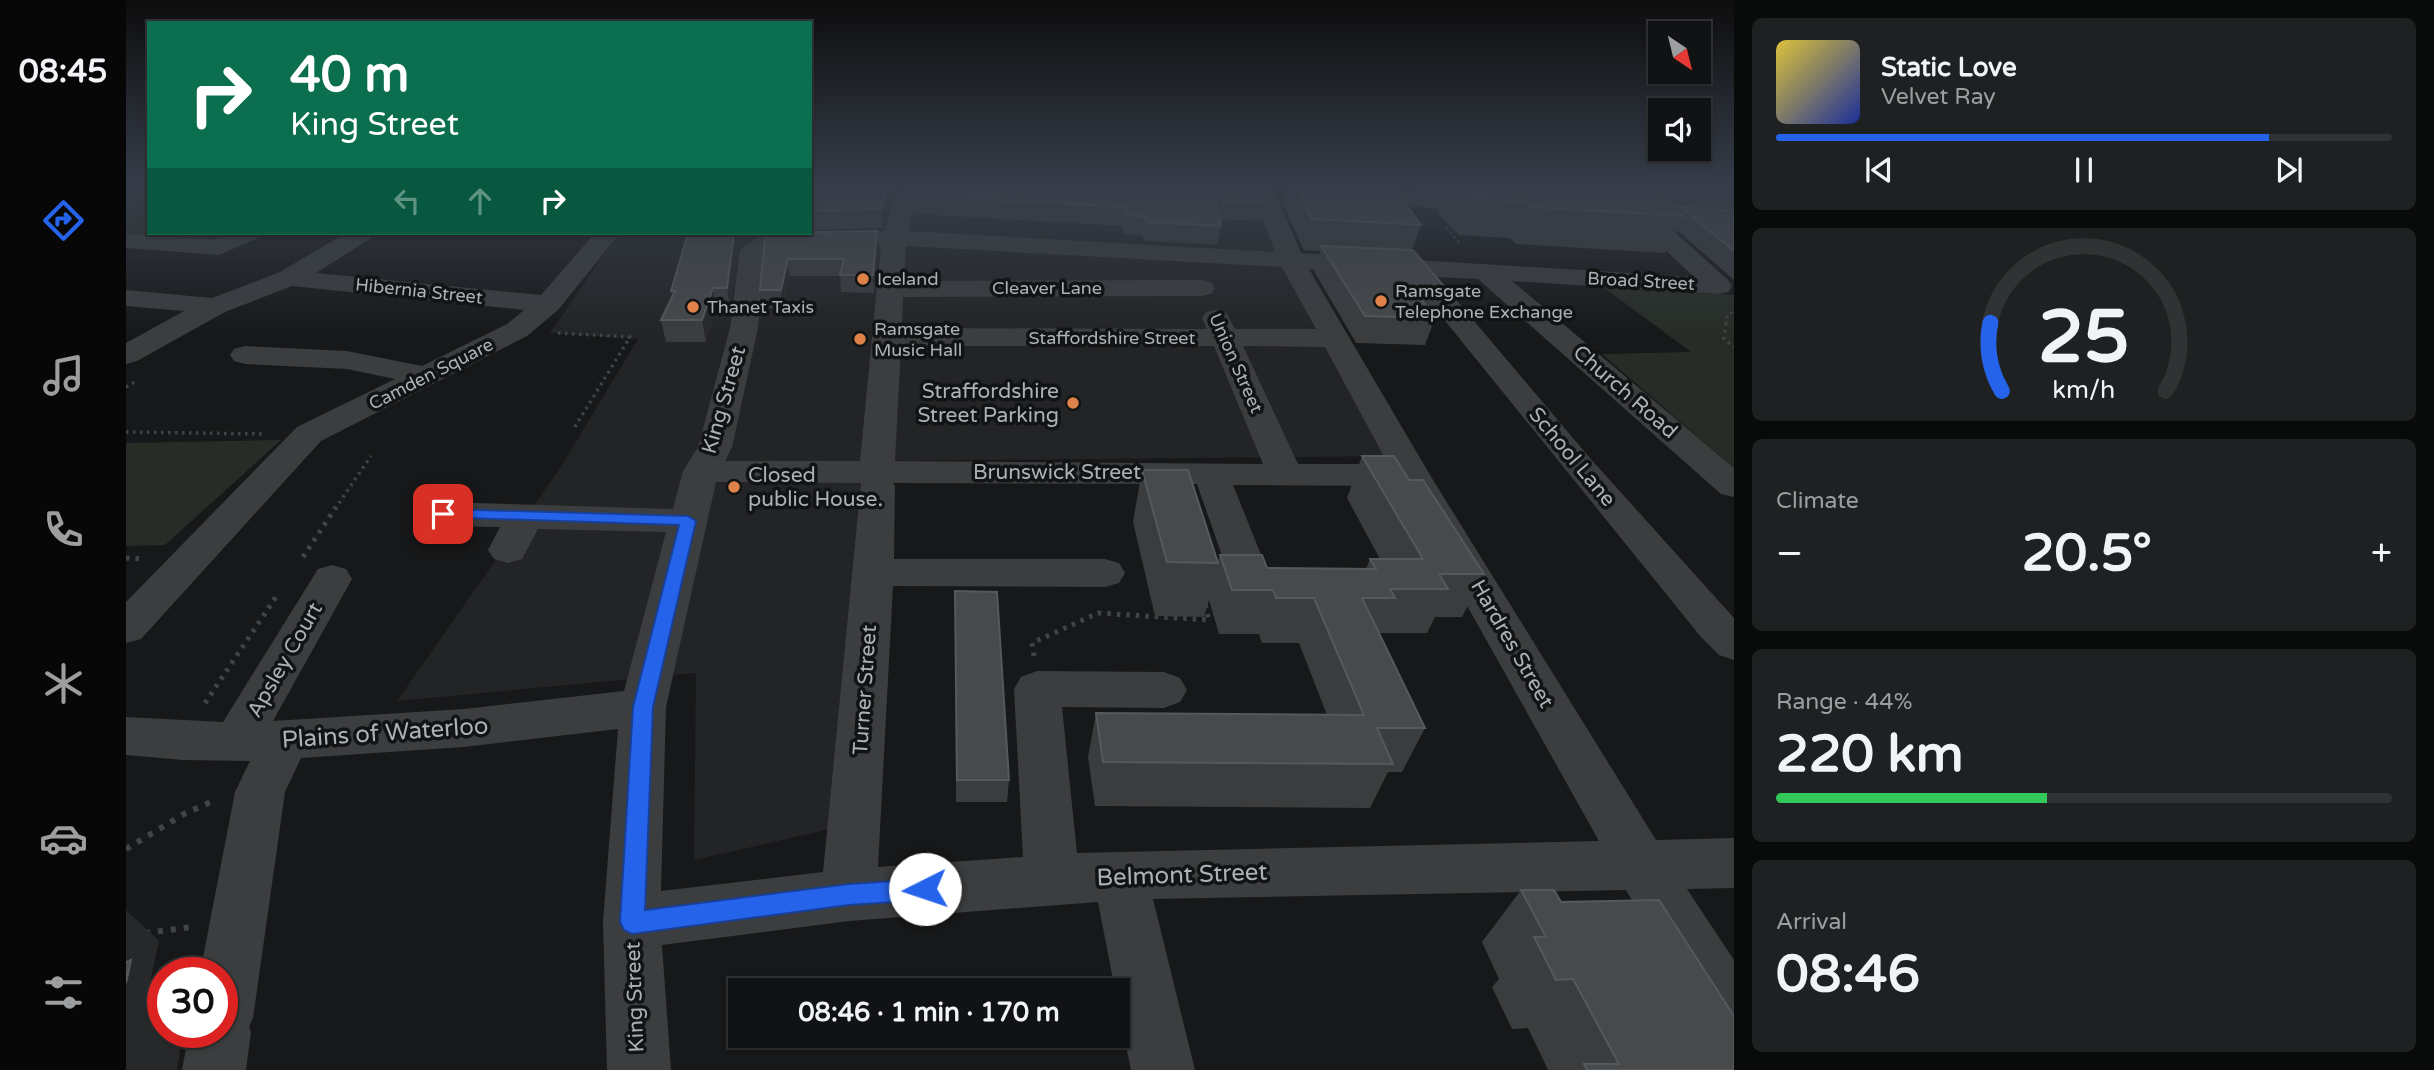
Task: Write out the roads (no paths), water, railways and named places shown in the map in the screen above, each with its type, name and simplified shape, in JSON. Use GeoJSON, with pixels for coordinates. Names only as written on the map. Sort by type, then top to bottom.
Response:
{"type":"FeatureCollection","features":[{"type":"Feature","properties":{"kind":"street","name":"Turner Street"},"geometry":{"type":"LineString","coordinates":[[849,895],[874,572],[877,479],[891,397],[887,337],[895,233]]}},
{"type":"Feature","properties":{"kind":"street","name":"Hardres Street"},"geometry":{"type":"LineString","coordinates":[[1280,233],[1291,260],[1412,475],[1640,863],[1734,1015]]}},
{"type":"Feature","properties":{"kind":"street","name":"Broad Street"},"geometry":{"type":"LineString","coordinates":[[782,237],[894,238],[1415,266],[1719,286],[1654,233]]}},
{"type":"Feature","properties":{"kind":"street"},"geometry":{"type":"LineString","coordinates":[[126,241],[219,248],[246,235]]}},
{"type":"Feature","properties":{"kind":"street"},"geometry":{"type":"LineString","coordinates":[[126,355],[215,306],[289,278],[360,235]]}},
{"type":"Feature","properties":{"kind":"street","name":"Camden Square"},"geometry":{"type":"LineString","coordinates":[[126,628],[309,434],[517,330],[548,304],[606,235]]}},
{"type":"Feature","properties":{"kind":"street","name":"King Street"},"geometry":{"type":"LineString","coordinates":[[639,1070],[632,922],[643,707],[701,471],[715,447],[744,328],[752,250],[782,237]]}},
{"type":"Feature","properties":{"kind":"street","name":"Union Street"},"geometry":{"type":"LineString","coordinates":[[1183,254],[1202,288],[1285,473]]}},
{"type":"Feature","properties":{"kind":"street","name":"School Lane"},"geometry":{"type":"LineString","coordinates":[[1415,266],[1577,464],[1734,644]]}},
{"type":"Feature","properties":{"kind":"street","name":"Church Road"},"geometry":{"type":"LineString","coordinates":[[1484,271],[1734,485]]}},
{"type":"Feature","properties":{"kind":"street","name":"Hibernia Street"},"geometry":{"type":"LineString","coordinates":[[289,278],[548,304]]}},
{"type":"Feature","properties":{"kind":"street","name":"Cleaver Lane"},"geometry":{"type":"LineString","coordinates":[[892,289],[1202,288]]}},
{"type":"Feature","properties":{"kind":"street"},"geometry":{"type":"LineString","coordinates":[[126,298],[215,306]]}},
{"type":"Feature","properties":{"kind":"street","name":"Staffordshire Street"},"geometry":{"type":"LineString","coordinates":[[887,337],[1062,333],[1336,338]]}},
{"type":"Feature","properties":{"kind":"street"},"geometry":{"type":"LineString","coordinates":[[245,355],[347,360],[428,376]]}},
{"type":"Feature","properties":{"kind":"street","name":"Brunswick Street"},"geometry":{"type":"LineString","coordinates":[[701,471],[877,479],[1147,460],[1211,473],[1412,475]]}},
{"type":"Feature","properties":{"kind":"street"},"geometry":{"type":"LineString","coordinates":[[1211,473],[1246,567]]}},
{"type":"Feature","properties":{"kind":"street"},"geometry":{"type":"LineString","coordinates":[[443,514],[688,521]]}},
{"type":"Feature","properties":{"kind":"street"},"geometry":{"type":"LineString","coordinates":[[508,550],[525,516]]}},
{"type":"Feature","properties":{"kind":"street","name":"Apsley Court"},"geometry":{"type":"LineString","coordinates":[[232,957],[260,792],[261,740],[317,569]]}},
{"type":"Feature","properties":{"kind":"street"},"geometry":{"type":"LineString","coordinates":[[874,572],[1105,573]]}},
{"type":"Feature","properties":{"kind":"street"},"geometry":{"type":"LineString","coordinates":[[1052,880],[1037,689],[1164,690]]}},
{"type":"Feature","properties":{"kind":"street","name":"Plains of Waterloo"},"geometry":{"type":"LineString","coordinates":[[126,736],[175,743],[261,740],[562,720],[643,707]]}},
{"type":"Feature","properties":{"kind":"street","name":"Belmont Street"},"geometry":{"type":"LineString","coordinates":[[632,922],[849,895],[1120,875],[1734,863]]}},
{"type":"Feature","properties":{"kind":"street"},"geometry":{"type":"LineString","coordinates":[[1120,875],[1163,1070]]}},
{"type":"Feature","properties":{"kind":"street"},"geometry":{"type":"LineString","coordinates":[[214,1070],[217,1048]]}},
{"type":"Feature","properties":{"kind":"place","name":"Iceland"},"geometry":{"type":"Point","coordinates":[863,279]}},
{"type":"Feature","properties":{"kind":"place","name":"Ramsgate Telephone Exchange"},"geometry":{"type":"Point","coordinates":[1381,301]}},
{"type":"Feature","properties":{"kind":"place","name":"Thanet Taxis"},"geometry":{"type":"Point","coordinates":[693,307]}},
{"type":"Feature","properties":{"kind":"place","name":"Ramsgate Music Hall"},"geometry":{"type":"Point","coordinates":[860,339]}},
{"type":"Feature","properties":{"kind":"place","name":"Straffordshire Street Parking"},"geometry":{"type":"Point","coordinates":[1073,403]}},
{"type":"Feature","properties":{"kind":"place","name":"Closed public House."},"geometry":{"type":"Point","coordinates":[734,487]}}]}
